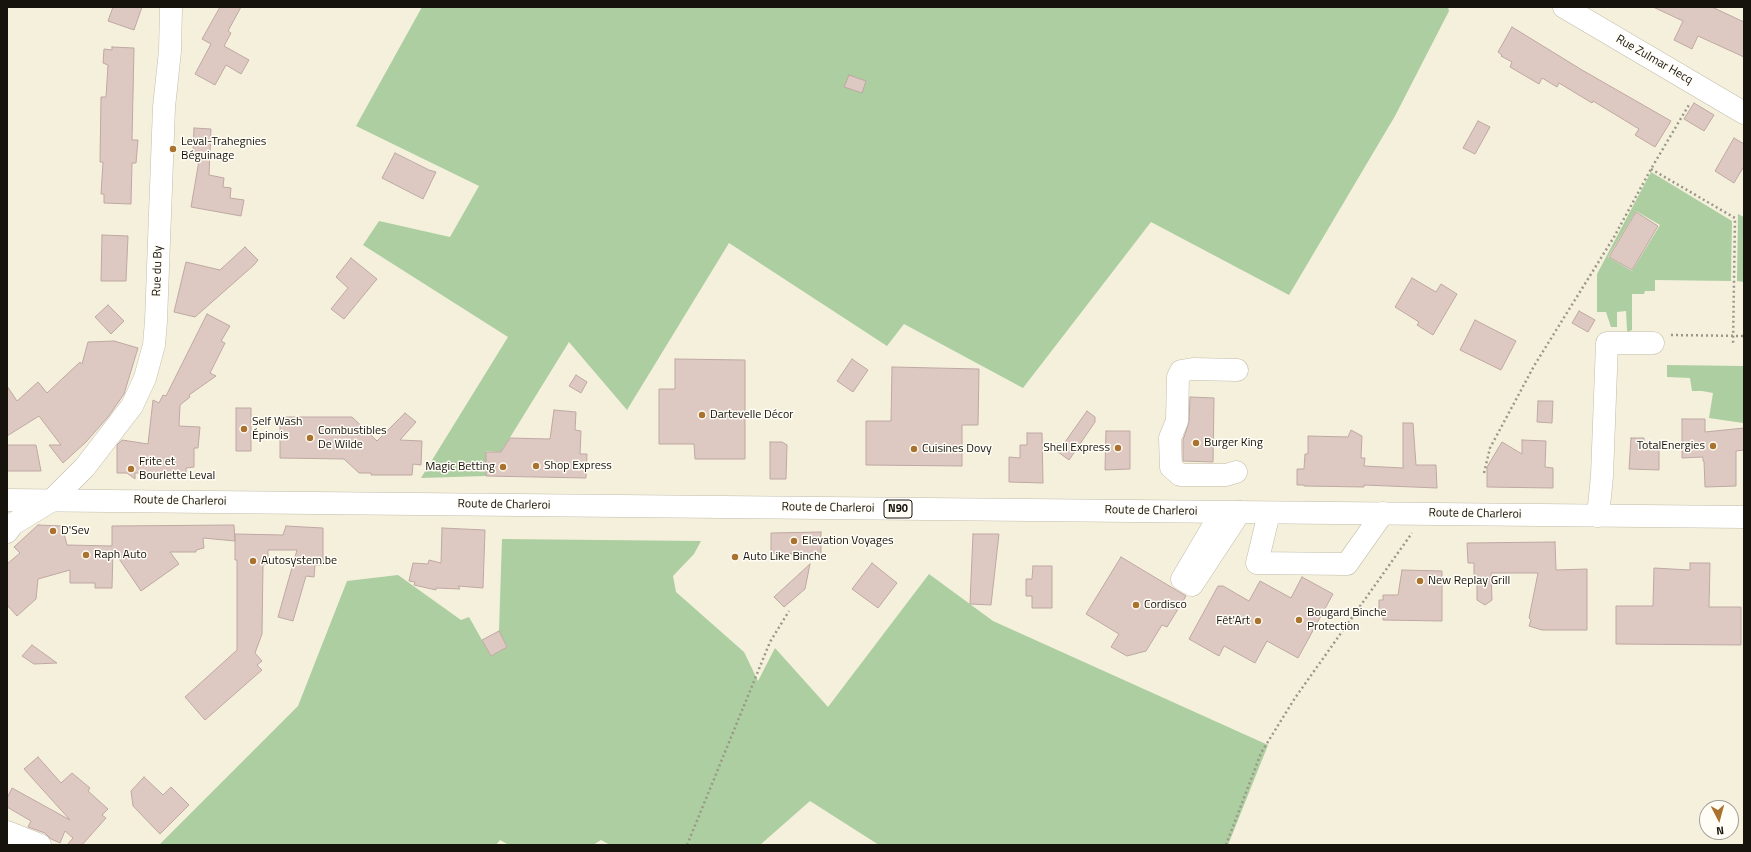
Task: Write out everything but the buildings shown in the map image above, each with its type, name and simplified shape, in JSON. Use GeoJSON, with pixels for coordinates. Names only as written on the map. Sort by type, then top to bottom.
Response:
{"type":"FeatureCollection","features":[{"type":"Feature","properties":{"kind":"main road","name":"Rue du By"},"geometry":{"type":"LineString","coordinates":[[7,532],[13,524],[51,500],[85,467],[132,406],[145,378],[154,345],[164,107],[170,51],[171,7]]}},
{"type":"Feature","properties":{"kind":"main road","name":"Rue Zulmar Hecq"},"geometry":{"type":"LineString","coordinates":[[1564,7],[1744,113]]}},
{"type":"Feature","properties":{"kind":"main road"},"geometry":{"type":"LineString","coordinates":[[1598,516],[1602,476],[1607,343],[1661,339]]}},
{"type":"Feature","properties":{"kind":"main road"},"geometry":{"type":"LineString","coordinates":[[1236,370],[1194,369],[1181,371],[1178,377],[1177,421],[1170,438],[1171,467],[1180,475],[1226,475],[1236,472]]}},
{"type":"Feature","properties":{"kind":"main road","name":"Route de Charleroi"},"geometry":{"type":"LineString","coordinates":[[7,500],[1744,517]]}},
{"type":"Feature","properties":{"kind":"main road"},"geometry":{"type":"LineString","coordinates":[[1269,513],[1257,564],[1347,564],[1383,513]]}},
{"type":"Feature","properties":{"kind":"main road"},"geometry":{"type":"LineString","coordinates":[[7,832],[40,845]]}},
{"type":"Feature","properties":{"kind":"path"},"geometry":{"type":"LineString","coordinates":[[1484,473],[1490,448],[1523,386],[1614,237],[1651,169],[1699,87]]}},
{"type":"Feature","properties":{"kind":"path"},"geometry":{"type":"LineString","coordinates":[[1651,169],[1735,218],[1733,344]]}},
{"type":"Feature","properties":{"kind":"path"},"geometry":{"type":"LineString","coordinates":[[1661,339],[1744,336]]}},
{"type":"Feature","properties":{"kind":"path"},"geometry":{"type":"LineString","coordinates":[[1226,845],[1261,753],[1295,698],[1426,514]]}},
{"type":"Feature","properties":{"kind":"path"},"geometry":{"type":"LineString","coordinates":[[687,845],[770,642],[789,611]]}},
{"type":"Feature","properties":{"kind":"green space"},"geometry":{"type":"Polygon","coordinates":[[[422,7],[1448,7],[1449,11],[1395,116],[1289,295],[1151,222],[1023,388],[904,324],[887,346],[729,243],[627,410],[569,342],[501,452],[486,451],[486,476],[421,478],[508,337],[363,245],[379,221],[450,237],[479,186],[356,126],[422,7]]]}},
{"type":"Feature","properties":{"kind":"green space"},"geometry":{"type":"Polygon","coordinates":[[[1651,172],[1732,221],[1731,281],[1655,280],[1655,291],[1645,291],[1644,294],[1632,294],[1632,330],[1628,332],[1626,311],[1617,312],[1617,327],[1611,327],[1606,312],[1597,312],[1597,274],[1651,172]],[[1636,211],[1608,257],[1632,271],[1660,225],[1636,211]]]}},
{"type":"Feature","properties":{"kind":"green space"},"geometry":{"type":"Polygon","coordinates":[[[1738,214],[1744,217],[1744,282],[1737,281],[1738,214]]]}},
{"type":"Feature","properties":{"kind":"green space"},"geometry":{"type":"Polygon","coordinates":[[[1667,365],[1744,366],[1744,429],[1743,423],[1709,418],[1713,393],[1692,391],[1690,378],[1667,377],[1667,365]]]}},
{"type":"Feature","properties":{"kind":"green space"},"geometry":{"type":"Polygon","coordinates":[[[502,539],[701,541],[694,554],[673,576],[676,592],[744,652],[758,681],[775,648],[828,707],[929,574],[993,621],[1268,745],[1228,845],[879,845],[810,801],[760,845],[610,845],[601,840],[593,845],[509,845],[500,840],[496,845],[159,845],[298,706],[347,581],[398,575],[461,620],[469,617],[491,656],[507,647],[499,631],[502,539]]]}},
{"type":"Feature","properties":{"kind":"place","name":"Leval-Trahegnies Béguinage"},"geometry":{"type":"Point","coordinates":[173,149]}},
{"type":"Feature","properties":{"kind":"place","name":"Dartevelle Décor"},"geometry":{"type":"Point","coordinates":[702,415]}},
{"type":"Feature","properties":{"kind":"place","name":"Self Wash Épinois"},"geometry":{"type":"Point","coordinates":[244,429]}},
{"type":"Feature","properties":{"kind":"place","name":"Combustibles De Wilde"},"geometry":{"type":"Point","coordinates":[310,438]}},
{"type":"Feature","properties":{"kind":"place","name":"Burger King"},"geometry":{"type":"Point","coordinates":[1196,443]}},
{"type":"Feature","properties":{"kind":"place","name":"TotalEnergies"},"geometry":{"type":"Point","coordinates":[1713,446]}},
{"type":"Feature","properties":{"kind":"place","name":"Shell Express"},"geometry":{"type":"Point","coordinates":[1118,448]}},
{"type":"Feature","properties":{"kind":"place","name":"Cuisines Dovy"},"geometry":{"type":"Point","coordinates":[914,449]}},
{"type":"Feature","properties":{"kind":"place","name":"Shop Express"},"geometry":{"type":"Point","coordinates":[536,466]}},
{"type":"Feature","properties":{"kind":"place","name":"Magic Betting"},"geometry":{"type":"Point","coordinates":[503,467]}},
{"type":"Feature","properties":{"kind":"place","name":"Frite et Bourlette Leval"},"geometry":{"type":"Point","coordinates":[131,469]}},
{"type":"Feature","properties":{"kind":"place","name":"D'Sev"},"geometry":{"type":"Point","coordinates":[53,531]}},
{"type":"Feature","properties":{"kind":"place","name":"Elevation Voyages"},"geometry":{"type":"Point","coordinates":[794,541]}},
{"type":"Feature","properties":{"kind":"place","name":"Raph Auto"},"geometry":{"type":"Point","coordinates":[86,555]}},
{"type":"Feature","properties":{"kind":"place","name":"Auto Like Binche"},"geometry":{"type":"Point","coordinates":[735,557]}},
{"type":"Feature","properties":{"kind":"place","name":"Autosystem.be"},"geometry":{"type":"Point","coordinates":[253,561]}},
{"type":"Feature","properties":{"kind":"place","name":"New Replay Grill"},"geometry":{"type":"Point","coordinates":[1420,581]}},
{"type":"Feature","properties":{"kind":"place","name":"Cordisco"},"geometry":{"type":"Point","coordinates":[1136,605]}},
{"type":"Feature","properties":{"kind":"place","name":"Bougard Binche Protection"},"geometry":{"type":"Point","coordinates":[1299,620]}},
{"type":"Feature","properties":{"kind":"place","name":"Fêt'Art"},"geometry":{"type":"Point","coordinates":[1258,621]}}]}
